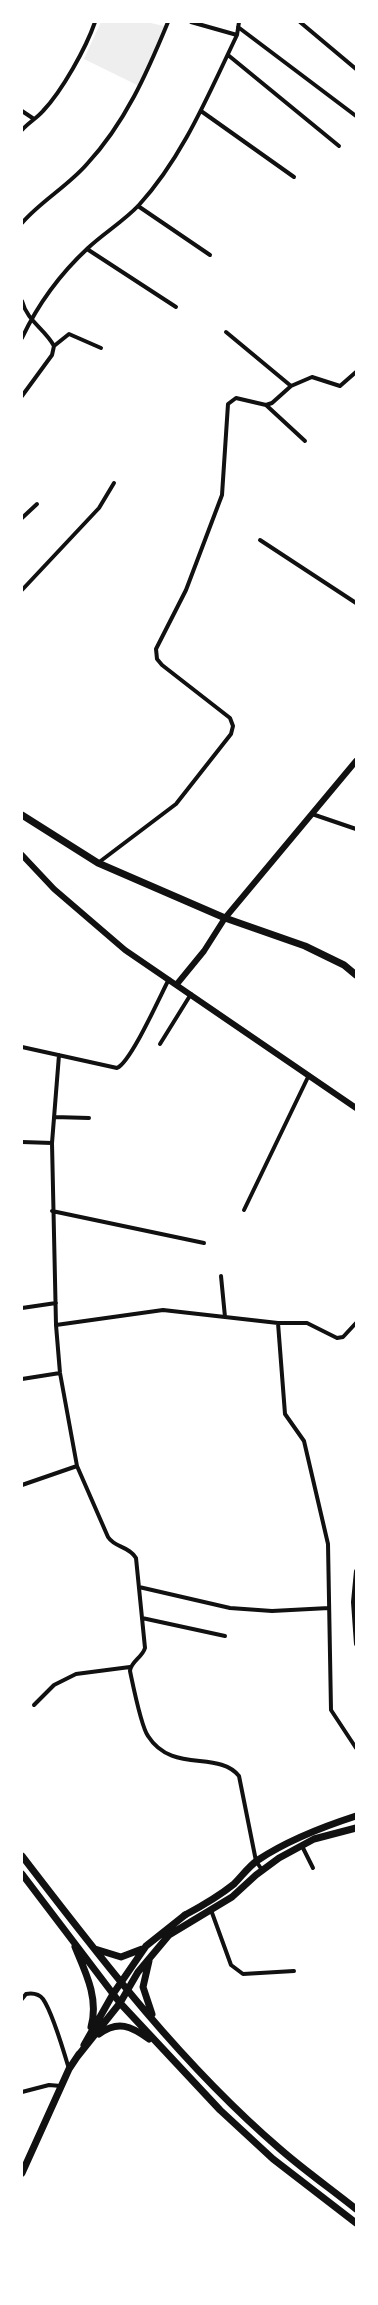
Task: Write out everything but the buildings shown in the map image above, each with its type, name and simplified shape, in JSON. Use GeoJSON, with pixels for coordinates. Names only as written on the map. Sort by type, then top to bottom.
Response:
{"type":"FeatureCollection","features":[{"type":"Feature","properties":{"kind":"main road"},"geometry":{"type":"LineString","coordinates":[[22,815],[98,863],[225,918],[305,946],[344,965],[356,975]]}},
{"type":"Feature","properties":{"kind":"main road"},"geometry":{"type":"LineString","coordinates":[[92,1947],[121,1958],[137,1953],[185,1915],[228,1888],[256,1862],[314,1830],[356,1816]]}},
{"type":"Feature","properties":{"kind":"main road"},"geometry":{"type":"LineString","coordinates":[[22,2173],[69,2069],[90,2038],[120,2003],[155,1951],[169,1935],[232,1897],[262,1870],[314,1839],[356,1828]]}},
{"type":"Feature","properties":{"kind":"main road"},"geometry":{"type":"LineString","coordinates":[[22,1856],[92,1947],[179,2050],[280,2149],[356,2209]]}},
{"type":"Feature","properties":{"kind":"main road"},"geometry":{"type":"LineString","coordinates":[[22,1874],[120,2003],[220,2110],[273,2159],[356,2223]]}},
{"type":"Feature","properties":{"kind":"main road"},"geometry":{"type":"LineString","coordinates":[[70,1937],[90,1983],[93,2018],[90,2038]]}},
{"type":"Feature","properties":{"kind":"main road"},"geometry":{"type":"LineString","coordinates":[[148,1944],[155,1951]]}},
{"type":"Feature","properties":{"kind":"main road"},"geometry":{"type":"LineString","coordinates":[[90,2038],[113,1994],[148,1944]]}},
{"type":"Feature","properties":{"kind":"main road"},"geometry":{"type":"LineString","coordinates":[[155,1951],[143,1987],[146,2002],[155,2021]]}},
{"type":"Feature","properties":{"kind":"main road"},"geometry":{"type":"LineString","coordinates":[[90,2038],[112,2026],[119,2025],[141,2033],[160,2047]]}},
{"type":"Feature","properties":{"kind":"street"},"geometry":{"type":"LineString","coordinates":[[22,130],[43,111],[78,60],[95,22]]}},
{"type":"Feature","properties":{"kind":"street"},"geometry":{"type":"LineString","coordinates":[[22,223],[87,165],[114,130],[146,75],[168,22]]}},
{"type":"Feature","properties":{"kind":"street"},"geometry":{"type":"LineString","coordinates":[[191,22],[237,35]]}},
{"type":"Feature","properties":{"kind":"street"},"geometry":{"type":"LineString","coordinates":[[300,22],[356,69]]}},
{"type":"Feature","properties":{"kind":"street"},"geometry":{"type":"LineString","coordinates":[[22,338],[30,320],[44,296],[87,248],[138,206],[162,177],[201,110],[237,35],[239,24],[356,116]]}},
{"type":"Feature","properties":{"kind":"street"},"geometry":{"type":"LineString","coordinates":[[228,55],[339,146]]}},
{"type":"Feature","properties":{"kind":"street"},"geometry":{"type":"LineString","coordinates":[[201,110],[294,177]]}},
{"type":"Feature","properties":{"kind":"street"},"geometry":{"type":"LineString","coordinates":[[22,112],[34,119]]}},
{"type":"Feature","properties":{"kind":"street"},"geometry":{"type":"LineString","coordinates":[[138,206],[210,254]]}},
{"type":"Feature","properties":{"kind":"street"},"geometry":{"type":"LineString","coordinates":[[87,248],[176,307]]}},
{"type":"Feature","properties":{"kind":"street"},"geometry":{"type":"LineString","coordinates":[[22,301],[30,320],[50,339],[54,346]]}},
{"type":"Feature","properties":{"kind":"street"},"geometry":{"type":"LineString","coordinates":[[226,332],[291,386]]}},
{"type":"Feature","properties":{"kind":"street"},"geometry":{"type":"LineString","coordinates":[[22,396],[52,354],[54,346],[69,334],[101,348]]}},
{"type":"Feature","properties":{"kind":"street"},"geometry":{"type":"LineString","coordinates":[[266,405],[272,403],[291,386],[312,377],[340,386],[356,372]]}},
{"type":"Feature","properties":{"kind":"street"},"geometry":{"type":"LineString","coordinates":[[98,863],[176,804],[230,734],[233,726],[230,718],[162,665],[158,659],[156,649],[186,590],[222,495],[228,404],[236,398],[266,405],[305,441]]}},
{"type":"Feature","properties":{"kind":"street"},"geometry":{"type":"LineString","coordinates":[[22,590],[99,508],[114,484]]}},
{"type":"Feature","properties":{"kind":"street"},"geometry":{"type":"LineString","coordinates":[[22,518],[37,504]]}},
{"type":"Feature","properties":{"kind":"street"},"geometry":{"type":"LineString","coordinates":[[260,540],[356,603]]}},
{"type":"Feature","properties":{"kind":"street"},"geometry":{"type":"LineString","coordinates":[[177,984],[204,951],[225,918],[356,761]]}},
{"type":"Feature","properties":{"kind":"street"},"geometry":{"type":"LineString","coordinates":[[312,814],[356,829]]}},
{"type":"Feature","properties":{"kind":"street"},"geometry":{"type":"LineString","coordinates":[[22,855],[54,889],[125,950],[177,984],[356,1108]]}},
{"type":"Feature","properties":{"kind":"street"},"geometry":{"type":"LineString","coordinates":[[22,1047],[112,1068],[121,1066],[136,1043],[169,979]]}},
{"type":"Feature","properties":{"kind":"street"},"geometry":{"type":"LineString","coordinates":[[160,1044],[191,994]]}},
{"type":"Feature","properties":{"kind":"street"},"geometry":{"type":"LineString","coordinates":[[34,1705],[54,1686],[76,1674],[130,1667],[142,1654],[145,1648],[136,1558],[133,1552],[111,1541],[108,1537],[77,1466],[60,1373],[56,1325],[52,1212],[52,1142],[59,1055]]}},
{"type":"Feature","properties":{"kind":"street"},"geometry":{"type":"LineString","coordinates":[[244,1210],[309,1075]]}},
{"type":"Feature","properties":{"kind":"street"},"geometry":{"type":"LineString","coordinates":[[54,1117],[89,1118]]}},
{"type":"Feature","properties":{"kind":"street"},"geometry":{"type":"LineString","coordinates":[[22,1142],[52,1142]]}},
{"type":"Feature","properties":{"kind":"street"},"geometry":{"type":"LineString","coordinates":[[52,1212],[204,1243]]}},
{"type":"Feature","properties":{"kind":"street"},"geometry":{"type":"LineString","coordinates":[[221,1276],[225,1317]]}},
{"type":"Feature","properties":{"kind":"street"},"geometry":{"type":"LineString","coordinates":[[22,1308],[56,1302]]}},
{"type":"Feature","properties":{"kind":"street"},"geometry":{"type":"LineString","coordinates":[[56,1325],[163,1310],[278,1322],[307,1323],[337,1338],[343,1337],[356,1323]]}},
{"type":"Feature","properties":{"kind":"street"},"geometry":{"type":"LineString","coordinates":[[278,1322],[286,1414],[304,1441],[328,1544],[331,1710],[356,1748]]}},
{"type":"Feature","properties":{"kind":"street"},"geometry":{"type":"LineString","coordinates":[[22,1379],[60,1373]]}},
{"type":"Feature","properties":{"kind":"street"},"geometry":{"type":"LineString","coordinates":[[22,1485],[77,1466]]}},
{"type":"Feature","properties":{"kind":"street"},"geometry":{"type":"LineString","coordinates":[[356,1571],[354,1602],[356,1644]]}},
{"type":"Feature","properties":{"kind":"street"},"geometry":{"type":"LineString","coordinates":[[139,1587],[230,1608],[272,1611],[329,1608]]}},
{"type":"Feature","properties":{"kind":"street"},"geometry":{"type":"LineString","coordinates":[[142,1618],[225,1636]]}},
{"type":"Feature","properties":{"kind":"street"},"geometry":{"type":"LineString","coordinates":[[130,1667],[147,1735],[160,1749],[178,1759],[225,1765],[234,1770],[239,1776],[256,1862],[262,1870]]}},
{"type":"Feature","properties":{"kind":"street"},"geometry":{"type":"LineString","coordinates":[[302,1846],[313,1868]]}},
{"type":"Feature","properties":{"kind":"street"},"geometry":{"type":"LineString","coordinates":[[211,1910],[232,1965],[243,1974],[294,1971]]}},
{"type":"Feature","properties":{"kind":"street"},"geometry":{"type":"LineString","coordinates":[[22,1999],[26,1994],[34,1993],[42,1998],[69,2069]]}},
{"type":"Feature","properties":{"kind":"street"},"geometry":{"type":"LineString","coordinates":[[22,2092],[49,2085],[61,2086]]}},
{"type":"Feature","properties":{"kind":"shaded area"},"geometry":{"type":"Polygon","coordinates":[[[101,22],[146,22],[164,26],[139,86],[84,59],[101,22]]]}}]}
